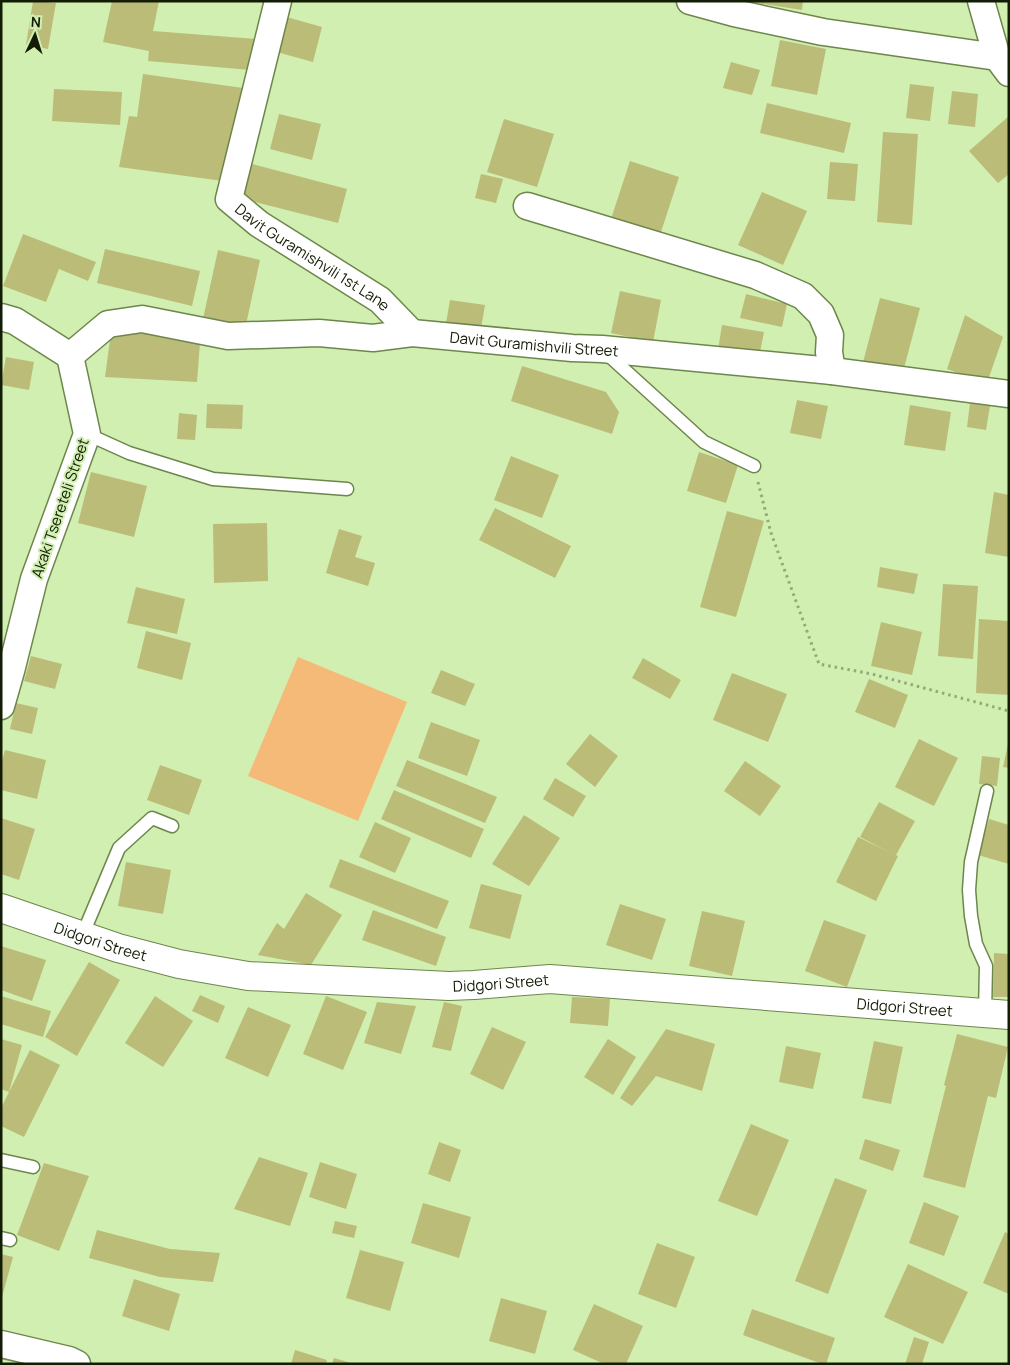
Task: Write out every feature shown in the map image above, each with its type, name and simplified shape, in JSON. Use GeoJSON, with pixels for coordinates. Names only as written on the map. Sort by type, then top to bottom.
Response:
{"type":"FeatureCollection","features":[{"type":"Feature","properties":{"kind":"street","name":"Davit Guramishvili 1st Lane"},"geometry":{"type":"LineString","coordinates":[[278,1],[230,199],[259,224],[380,300],[412,333]]}},
{"type":"Feature","properties":{"kind":"street"},"geometry":{"type":"LineString","coordinates":[[690,1],[734,14],[1003,65],[981,1]]}},
{"type":"Feature","properties":{"kind":"street"},"geometry":{"type":"LineString","coordinates":[[527,206],[755,275],[803,296],[821,314],[830,335],[829,352],[832,371]]}},
{"type":"Feature","properties":{"kind":"street"},"geometry":{"type":"LineString","coordinates":[[1,316],[15,321],[70,356]]}},
{"type":"Feature","properties":{"kind":"street","name":"Davit Guramishvili Street"},"geometry":{"type":"LineString","coordinates":[[70,356],[108,324],[142,319],[228,336],[319,333],[373,338],[412,333],[572,348],[602,349],[832,371],[1009,394]]}},
{"type":"Feature","properties":{"kind":"street","name":"Akaki Tsereteli Street"},"geometry":{"type":"LineString","coordinates":[[1,706],[6,669],[34,579],[87,434],[70,356]]}},
{"type":"Feature","properties":{"kind":"street","name":"Didgori Street"},"geometry":{"type":"LineString","coordinates":[[1,908],[118,948],[179,964],[248,976],[449,986],[550,979],[997,1014]]}},
{"type":"Feature","properties":{"kind":"street"},"geometry":{"type":"LineString","coordinates":[[1,1344],[70,1360],[77,1364]]}},
{"type":"Feature","properties":{"kind":"lane"},"geometry":{"type":"LineString","coordinates":[[602,349],[704,442],[754,466]]}},
{"type":"Feature","properties":{"kind":"lane"},"geometry":{"type":"LineString","coordinates":[[87,434],[129,453],[213,479],[347,489]]}},
{"type":"Feature","properties":{"kind":"lane"},"geometry":{"type":"LineString","coordinates":[[986,791],[971,862],[968,890],[976,944],[986,966],[997,1014]]}},
{"type":"Feature","properties":{"kind":"lane"},"geometry":{"type":"LineString","coordinates":[[82,936],[119,848],[152,818],[172,826]]}},
{"type":"Feature","properties":{"kind":"lane"},"geometry":{"type":"LineString","coordinates":[[1,1160],[33,1167]]}},
{"type":"Feature","properties":{"kind":"path"},"geometry":{"type":"LineString","coordinates":[[754,466],[771,533],[819,664],[872,674],[1009,711]]}},
{"type":"Feature","properties":{"kind":"shaded area"},"geometry":{"type":"Polygon","coordinates":[[[298,657],[407,702],[358,821],[248,776],[298,657]]]}},
{"type":"Feature","properties":{"kind":"building"},"geometry":{"type":"Polygon","coordinates":[[[33,1],[56,3],[48,49],[26,45],[33,1]]]}},
{"type":"Feature","properties":{"kind":"building"},"geometry":{"type":"Polygon","coordinates":[[[112,1],[159,1],[153,31],[256,39],[250,70],[148,61],[149,51],[103,42],[112,1]]]}},
{"type":"Feature","properties":{"kind":"building"},"geometry":{"type":"Polygon","coordinates":[[[750,1],[803,1],[802,10],[750,1]]]}},
{"type":"Feature","properties":{"kind":"building"},"geometry":{"type":"Polygon","coordinates":[[[283,16],[322,27],[313,62],[273,51],[283,16]]]}},
{"type":"Feature","properties":{"kind":"building"},"geometry":{"type":"Polygon","coordinates":[[[780,40],[826,49],[817,95],[771,86],[780,40]]]}},
{"type":"Feature","properties":{"kind":"building"},"geometry":{"type":"Polygon","coordinates":[[[731,62],[760,70],[752,95],[723,88],[731,62]]]}},
{"type":"Feature","properties":{"kind":"building"},"geometry":{"type":"Polygon","coordinates":[[[143,74],[243,88],[237,131],[223,181],[119,167],[129,116],[137,117],[143,74]]]}},
{"type":"Feature","properties":{"kind":"building"},"geometry":{"type":"Polygon","coordinates":[[[910,84],[934,87],[930,121],[906,118],[910,84]]]}},
{"type":"Feature","properties":{"kind":"building"},"geometry":{"type":"Polygon","coordinates":[[[54,89],[122,92],[120,125],[52,121],[54,89]]]}},
{"type":"Feature","properties":{"kind":"building"},"geometry":{"type":"Polygon","coordinates":[[[952,91],[978,94],[975,127],[948,124],[952,91]]]}},
{"type":"Feature","properties":{"kind":"building"},"geometry":{"type":"Polygon","coordinates":[[[767,103],[851,123],[844,153],[760,133],[767,103]]]}},
{"type":"Feature","properties":{"kind":"building"},"geometry":{"type":"Polygon","coordinates":[[[279,114],[321,124],[312,160],[270,149],[279,114]]]}},
{"type":"Feature","properties":{"kind":"building"},"geometry":{"type":"Polygon","coordinates":[[[1009,116],[1009,174],[998,183],[969,151],[1009,116]]]}},
{"type":"Feature","properties":{"kind":"building"},"geometry":{"type":"Polygon","coordinates":[[[504,119],[554,134],[537,187],[487,172],[504,119]]]}},
{"type":"Feature","properties":{"kind":"building"},"geometry":{"type":"Polygon","coordinates":[[[883,132],[918,134],[912,225],[877,222],[883,132]]]}},
{"type":"Feature","properties":{"kind":"building"},"geometry":{"type":"Polygon","coordinates":[[[630,161],[679,177],[658,241],[609,225],[630,161]]]}},
{"type":"Feature","properties":{"kind":"building"},"geometry":{"type":"Polygon","coordinates":[[[830,162],[858,164],[855,201],[827,199],[830,162]]]}},
{"type":"Feature","properties":{"kind":"building"},"geometry":{"type":"Polygon","coordinates":[[[252,164],[347,189],[338,223],[243,199],[252,164]]]}},
{"type":"Feature","properties":{"kind":"building"},"geometry":{"type":"Polygon","coordinates":[[[481,174],[503,179],[496,203],[475,198],[481,174]]]}},
{"type":"Feature","properties":{"kind":"building"},"geometry":{"type":"Polygon","coordinates":[[[762,192],[807,211],[783,265],[738,245],[762,192]]]}},
{"type":"Feature","properties":{"kind":"building"},"geometry":{"type":"Polygon","coordinates":[[[23,234],[96,262],[88,281],[59,269],[46,302],[3,286],[23,234]]]}},
{"type":"Feature","properties":{"kind":"building"},"geometry":{"type":"Polygon","coordinates":[[[105,249],[200,271],[192,306],[97,283],[105,249]]]}},
{"type":"Feature","properties":{"kind":"building"},"geometry":{"type":"Polygon","coordinates":[[[218,250],[260,260],[245,329],[203,319],[218,250]]]}},
{"type":"Feature","properties":{"kind":"building"},"geometry":{"type":"Polygon","coordinates":[[[620,291],[661,300],[653,342],[611,333],[620,291]]]}},
{"type":"Feature","properties":{"kind":"building"},"geometry":{"type":"Polygon","coordinates":[[[746,294],[787,304],[782,327],[740,318],[746,294]]]}},
{"type":"Feature","properties":{"kind":"building"},"geometry":{"type":"Polygon","coordinates":[[[880,298],[920,308],[903,372],[862,366],[880,298]]]}},
{"type":"Feature","properties":{"kind":"building"},"geometry":{"type":"Polygon","coordinates":[[[450,300],[485,305],[480,334],[445,329],[450,300]]]}},
{"type":"Feature","properties":{"kind":"building"},"geometry":{"type":"Polygon","coordinates":[[[965,315],[1003,337],[987,383],[947,369],[965,315]]]}},
{"type":"Feature","properties":{"kind":"building"},"geometry":{"type":"Polygon","coordinates":[[[722,325],[764,332],[759,357],[718,350],[722,325]]]}},
{"type":"Feature","properties":{"kind":"building"},"geometry":{"type":"Polygon","coordinates":[[[141,330],[200,343],[197,382],[105,377],[110,340],[117,334],[141,330]]]}},
{"type":"Feature","properties":{"kind":"building"},"geometry":{"type":"Polygon","coordinates":[[[6,357],[34,362],[29,390],[1,385],[6,357]]]}},
{"type":"Feature","properties":{"kind":"building"},"geometry":{"type":"Polygon","coordinates":[[[522,366],[606,392],[619,412],[612,434],[511,401],[522,366]]]}},
{"type":"Feature","properties":{"kind":"building"},"geometry":{"type":"Polygon","coordinates":[[[797,400],[828,406],[821,439],[790,433],[797,400]]]}},
{"type":"Feature","properties":{"kind":"building"},"geometry":{"type":"Polygon","coordinates":[[[970,403],[990,406],[986,430],[967,427],[970,403]]]}},
{"type":"Feature","properties":{"kind":"building"},"geometry":{"type":"Polygon","coordinates":[[[207,404],[243,405],[242,429],[206,428],[207,404]]]}},
{"type":"Feature","properties":{"kind":"building"},"geometry":{"type":"Polygon","coordinates":[[[910,405],[951,412],[945,451],[904,445],[910,405]]]}},
{"type":"Feature","properties":{"kind":"building"},"geometry":{"type":"Polygon","coordinates":[[[179,413],[197,415],[195,440],[177,439],[179,413]]]}},
{"type":"Feature","properties":{"kind":"building"},"geometry":{"type":"Polygon","coordinates":[[[699,452],[738,465],[726,503],[687,491],[699,452]]]}},
{"type":"Feature","properties":{"kind":"building"},"geometry":{"type":"Polygon","coordinates":[[[511,456],[559,475],[542,518],[494,500],[511,456]]]}},
{"type":"Feature","properties":{"kind":"building"},"geometry":{"type":"Polygon","coordinates":[[[91,472],[147,486],[134,537],[78,523],[91,472]]]}},
{"type":"Feature","properties":{"kind":"building"},"geometry":{"type":"Polygon","coordinates":[[[994,492],[1009,495],[1009,557],[985,553],[994,492]]]}},
{"type":"Feature","properties":{"kind":"building"},"geometry":{"type":"Polygon","coordinates":[[[495,508],[571,546],[555,578],[479,540],[495,508]]]}},
{"type":"Feature","properties":{"kind":"building"},"geometry":{"type":"Polygon","coordinates":[[[727,511],[764,521],[736,617],[700,607],[727,511]]]}},
{"type":"Feature","properties":{"kind":"building"},"geometry":{"type":"Polygon","coordinates":[[[267,523],[268,581],[214,583],[213,524],[267,523]]]}},
{"type":"Feature","properties":{"kind":"building"},"geometry":{"type":"Polygon","coordinates":[[[339,529],[362,536],[355,557],[375,563],[368,586],[326,573],[339,529]]]}},
{"type":"Feature","properties":{"kind":"building"},"geometry":{"type":"Polygon","coordinates":[[[880,567],[918,574],[914,594],[877,587],[880,567]]]}},
{"type":"Feature","properties":{"kind":"building"},"geometry":{"type":"Polygon","coordinates":[[[943,584],[978,586],[973,659],[938,656],[943,584]]]}},
{"type":"Feature","properties":{"kind":"building"},"geometry":{"type":"Polygon","coordinates":[[[136,587],[185,599],[177,634],[127,623],[136,587]]]}},
{"type":"Feature","properties":{"kind":"building"},"geometry":{"type":"Polygon","coordinates":[[[979,619],[1009,621],[1009,695],[976,693],[979,619]]]}},
{"type":"Feature","properties":{"kind":"building"},"geometry":{"type":"Polygon","coordinates":[[[881,622],[922,632],[912,675],[871,666],[881,622]]]}},
{"type":"Feature","properties":{"kind":"building"},"geometry":{"type":"Polygon","coordinates":[[[146,631],[191,643],[182,680],[137,668],[146,631]]]}},
{"type":"Feature","properties":{"kind":"building"},"geometry":{"type":"Polygon","coordinates":[[[31,656],[62,664],[55,689],[24,681],[31,656]]]}},
{"type":"Feature","properties":{"kind":"building"},"geometry":{"type":"Polygon","coordinates":[[[643,658],[681,680],[670,699],[632,678],[643,658]]]}},
{"type":"Feature","properties":{"kind":"building"},"geometry":{"type":"Polygon","coordinates":[[[441,670],[475,684],[465,706],[431,693],[441,670]]]}},
{"type":"Feature","properties":{"kind":"building"},"geometry":{"type":"Polygon","coordinates":[[[732,673],[787,694],[768,742],[713,720],[732,673]]]}},
{"type":"Feature","properties":{"kind":"building"},"geometry":{"type":"Polygon","coordinates":[[[869,679],[908,695],[895,728],[855,712],[869,679]]]}},
{"type":"Feature","properties":{"kind":"building"},"geometry":{"type":"Polygon","coordinates":[[[16,703],[38,708],[32,734],[10,729],[16,703]]]}},
{"type":"Feature","properties":{"kind":"building"},"geometry":{"type":"Polygon","coordinates":[[[431,722],[480,740],[467,776],[418,758],[431,722]]]}},
{"type":"Feature","properties":{"kind":"building"},"geometry":{"type":"Polygon","coordinates":[[[590,734],[618,756],[595,787],[566,764],[590,734]]]}},
{"type":"Feature","properties":{"kind":"building"},"geometry":{"type":"Polygon","coordinates":[[[919,739],[958,758],[934,806],[895,787],[919,739]]]}},
{"type":"Feature","properties":{"kind":"building"},"geometry":{"type":"Polygon","coordinates":[[[1009,744],[1009,768],[1003,767],[1009,744]]]}},
{"type":"Feature","properties":{"kind":"building"},"geometry":{"type":"Polygon","coordinates":[[[5,750],[46,760],[37,799],[1,790],[1,765],[5,750]]]}},
{"type":"Feature","properties":{"kind":"building"},"geometry":{"type":"Polygon","coordinates":[[[982,756],[1000,758],[997,786],[979,784],[982,756]]]}},
{"type":"Feature","properties":{"kind":"building"},"geometry":{"type":"Polygon","coordinates":[[[407,760],[497,797],[485,823],[396,786],[407,760]]]}},
{"type":"Feature","properties":{"kind":"building"},"geometry":{"type":"Polygon","coordinates":[[[745,761],[781,786],[760,816],[724,791],[745,761]]]}},
{"type":"Feature","properties":{"kind":"building"},"geometry":{"type":"Polygon","coordinates":[[[160,765],[202,780],[189,815],[147,800],[160,765]]]}},
{"type":"Feature","properties":{"kind":"building"},"geometry":{"type":"Polygon","coordinates":[[[555,778],[586,796],[573,817],[543,799],[555,778]]]}},
{"type":"Feature","properties":{"kind":"building"},"geometry":{"type":"Polygon","coordinates":[[[394,790],[484,829],[471,858],[381,819],[394,790]]]}},
{"type":"Feature","properties":{"kind":"building"},"geometry":{"type":"Polygon","coordinates":[[[879,802],[915,821],[896,855],[898,856],[876,901],[836,882],[858,837],[891,853],[860,837],[879,802]]]}},
{"type":"Feature","properties":{"kind":"building"},"geometry":{"type":"Polygon","coordinates":[[[524,815],[560,838],[529,886],[492,864],[524,815]]]}},
{"type":"Feature","properties":{"kind":"building"},"geometry":{"type":"Polygon","coordinates":[[[1,818],[35,829],[19,880],[1,874],[1,818]]]}},
{"type":"Feature","properties":{"kind":"building"},"geometry":{"type":"Polygon","coordinates":[[[989,819],[1009,825],[1009,864],[978,855],[989,819]]]}},
{"type":"Feature","properties":{"kind":"building"},"geometry":{"type":"Polygon","coordinates":[[[375,822],[411,838],[395,873],[359,857],[375,822]]]}},
{"type":"Feature","properties":{"kind":"building"},"geometry":{"type":"Polygon","coordinates":[[[340,859],[449,901],[437,929],[329,887],[340,859]]]}},
{"type":"Feature","properties":{"kind":"building"},"geometry":{"type":"Polygon","coordinates":[[[126,862],[171,870],[163,914],[118,906],[126,862]]]}},
{"type":"Feature","properties":{"kind":"building"},"geometry":{"type":"Polygon","coordinates":[[[481,884],[522,895],[510,939],[469,928],[481,884]]]}},
{"type":"Feature","properties":{"kind":"building"},"geometry":{"type":"Polygon","coordinates":[[[306,893],[342,915],[311,965],[258,955],[277,923],[284,929],[306,893]]]}},
{"type":"Feature","properties":{"kind":"building"},"geometry":{"type":"Polygon","coordinates":[[[620,904],[666,919],[652,960],[606,945],[620,904]]]}},
{"type":"Feature","properties":{"kind":"building"},"geometry":{"type":"Polygon","coordinates":[[[373,910],[446,937],[436,966],[362,940],[373,910]]]}},
{"type":"Feature","properties":{"kind":"building"},"geometry":{"type":"Polygon","coordinates":[[[702,911],[745,921],[732,976],[689,966],[702,911]]]}},
{"type":"Feature","properties":{"kind":"building"},"geometry":{"type":"Polygon","coordinates":[[[824,920],[866,935],[847,987],[805,971],[824,920]]]}},
{"type":"Feature","properties":{"kind":"building"},"geometry":{"type":"Polygon","coordinates":[[[1,946],[46,960],[32,1001],[1,990],[1,946]]]}},
{"type":"Feature","properties":{"kind":"building"},"geometry":{"type":"Polygon","coordinates":[[[994,953],[1009,954],[1009,997],[993,997],[994,953]]]}},
{"type":"Feature","properties":{"kind":"building"},"geometry":{"type":"Polygon","coordinates":[[[89,962],[120,980],[77,1056],[45,1037],[89,962]]]}},
{"type":"Feature","properties":{"kind":"building"},"geometry":{"type":"Polygon","coordinates":[[[200,995],[225,1006],[218,1023],[192,1011],[200,995]]]}},
{"type":"Feature","properties":{"kind":"building"},"geometry":{"type":"Polygon","coordinates":[[[1,996],[51,1011],[43,1037],[1,1024],[1,996]]]}},
{"type":"Feature","properties":{"kind":"building"},"geometry":{"type":"Polygon","coordinates":[[[155,996],[193,1021],[163,1067],[125,1043],[155,996]]]}},
{"type":"Feature","properties":{"kind":"building"},"geometry":{"type":"Polygon","coordinates":[[[326,996],[367,1012],[343,1070],[303,1054],[326,996]]]}},
{"type":"Feature","properties":{"kind":"building"},"geometry":{"type":"Polygon","coordinates":[[[572,997],[610,999],[608,1026],[570,1023],[572,997]]]}},
{"type":"Feature","properties":{"kind":"building"},"geometry":{"type":"Polygon","coordinates":[[[377,1002],[416,1006],[401,1054],[364,1043],[377,1002]]]}},
{"type":"Feature","properties":{"kind":"building"},"geometry":{"type":"Polygon","coordinates":[[[444,1002],[462,1006],[451,1051],[432,1047],[444,1002]]]}},
{"type":"Feature","properties":{"kind":"building"},"geometry":{"type":"Polygon","coordinates":[[[248,1007],[291,1025],[268,1077],[225,1058],[248,1007]]]}},
{"type":"Feature","properties":{"kind":"building"},"geometry":{"type":"Polygon","coordinates":[[[492,1027],[526,1042],[503,1090],[470,1074],[492,1027]]]}},
{"type":"Feature","properties":{"kind":"building"},"geometry":{"type":"Polygon","coordinates":[[[666,1029],[715,1044],[702,1091],[656,1076],[632,1106],[620,1098],[666,1029]]]}},
{"type":"Feature","properties":{"kind":"building"},"geometry":{"type":"Polygon","coordinates":[[[957,1034],[1008,1047],[996,1098],[988,1096],[965,1188],[923,1177],[957,1034]]]}},
{"type":"Feature","properties":{"kind":"building"},"geometry":{"type":"Polygon","coordinates":[[[1,1039],[22,1045],[9,1092],[1,1089],[1,1039]]]}},
{"type":"Feature","properties":{"kind":"building"},"geometry":{"type":"Polygon","coordinates":[[[608,1039],[636,1057],[613,1095],[584,1077],[608,1039]]]}},
{"type":"Feature","properties":{"kind":"building"},"geometry":{"type":"Polygon","coordinates":[[[874,1041],[903,1047],[891,1104],[862,1098],[874,1041]]]}},
{"type":"Feature","properties":{"kind":"building"},"geometry":{"type":"Polygon","coordinates":[[[786,1046],[821,1053],[813,1089],[779,1082],[786,1046]]]}},
{"type":"Feature","properties":{"kind":"building"},"geometry":{"type":"Polygon","coordinates":[[[30,1050],[60,1065],[24,1137],[1,1126],[1,1108],[30,1050]]]}},
{"type":"Feature","properties":{"kind":"building"},"geometry":{"type":"Polygon","coordinates":[[[751,1124],[789,1140],[757,1216],[718,1201],[751,1124]]]}},
{"type":"Feature","properties":{"kind":"building"},"geometry":{"type":"Polygon","coordinates":[[[865,1139],[900,1150],[893,1171],[859,1159],[865,1139]]]}},
{"type":"Feature","properties":{"kind":"building"},"geometry":{"type":"Polygon","coordinates":[[[439,1142],[461,1150],[450,1182],[428,1174],[439,1142]]]}},
{"type":"Feature","properties":{"kind":"building"},"geometry":{"type":"Polygon","coordinates":[[[259,1157],[308,1173],[290,1226],[234,1209],[259,1157]]]}},
{"type":"Feature","properties":{"kind":"building"},"geometry":{"type":"Polygon","coordinates":[[[320,1162],[357,1174],[346,1209],[309,1197],[320,1162]]]}},
{"type":"Feature","properties":{"kind":"building"},"geometry":{"type":"Polygon","coordinates":[[[44,1163],[89,1176],[59,1251],[17,1235],[44,1163]]]}},
{"type":"Feature","properties":{"kind":"building"},"geometry":{"type":"Polygon","coordinates":[[[835,1178],[867,1190],[828,1294],[795,1281],[835,1178]]]}},
{"type":"Feature","properties":{"kind":"building"},"geometry":{"type":"Polygon","coordinates":[[[924,1202],[959,1216],[944,1256],[909,1243],[924,1202]]]}},
{"type":"Feature","properties":{"kind":"building"},"geometry":{"type":"Polygon","coordinates":[[[423,1203],[471,1217],[459,1258],[411,1243],[423,1203]]]}},
{"type":"Feature","properties":{"kind":"building"},"geometry":{"type":"Polygon","coordinates":[[[335,1221],[357,1226],[354,1238],[332,1233],[335,1221]]]}},
{"type":"Feature","properties":{"kind":"building"},"geometry":{"type":"Polygon","coordinates":[[[97,1230],[170,1249],[220,1253],[213,1282],[160,1277],[89,1258],[97,1230]]]}},
{"type":"Feature","properties":{"kind":"building"},"geometry":{"type":"Polygon","coordinates":[[[1005,1232],[1009,1234],[1009,1294],[983,1283],[1005,1232]]]}},
{"type":"Feature","properties":{"kind":"building"},"geometry":{"type":"Polygon","coordinates":[[[657,1243],[695,1257],[676,1308],[638,1294],[657,1243]]]}},
{"type":"Feature","properties":{"kind":"building"},"geometry":{"type":"Polygon","coordinates":[[[360,1250],[404,1262],[390,1311],[346,1298],[360,1250]]]}},
{"type":"Feature","properties":{"kind":"building"},"geometry":{"type":"Polygon","coordinates":[[[1,1254],[13,1257],[2,1297],[1,1296],[1,1254]]]}},
{"type":"Feature","properties":{"kind":"building"},"geometry":{"type":"Polygon","coordinates":[[[908,1264],[968,1292],[943,1344],[884,1317],[908,1264]]]}},
{"type":"Feature","properties":{"kind":"building"},"geometry":{"type":"Polygon","coordinates":[[[134,1279],[180,1294],[169,1331],[122,1316],[134,1279]]]}},
{"type":"Feature","properties":{"kind":"building"},"geometry":{"type":"Polygon","coordinates":[[[501,1298],[547,1311],[535,1354],[489,1341],[501,1298]]]}},
{"type":"Feature","properties":{"kind":"building"},"geometry":{"type":"Polygon","coordinates":[[[594,1304],[643,1326],[626,1364],[604,1364],[573,1350],[594,1304]]]}},
{"type":"Feature","properties":{"kind":"building"},"geometry":{"type":"Polygon","coordinates":[[[752,1309],[835,1338],[826,1364],[743,1335],[752,1309]]]}},
{"type":"Feature","properties":{"kind":"building"},"geometry":{"type":"Polygon","coordinates":[[[914,1337],[929,1342],[922,1364],[905,1364],[914,1337]]]}},
{"type":"Feature","properties":{"kind":"building"},"geometry":{"type":"Polygon","coordinates":[[[295,1350],[327,1360],[326,1364],[291,1364],[295,1350]]]}},
{"type":"Feature","properties":{"kind":"building"},"geometry":{"type":"Polygon","coordinates":[[[334,1358],[351,1363],[351,1364],[332,1364],[334,1358]]]}}]}
